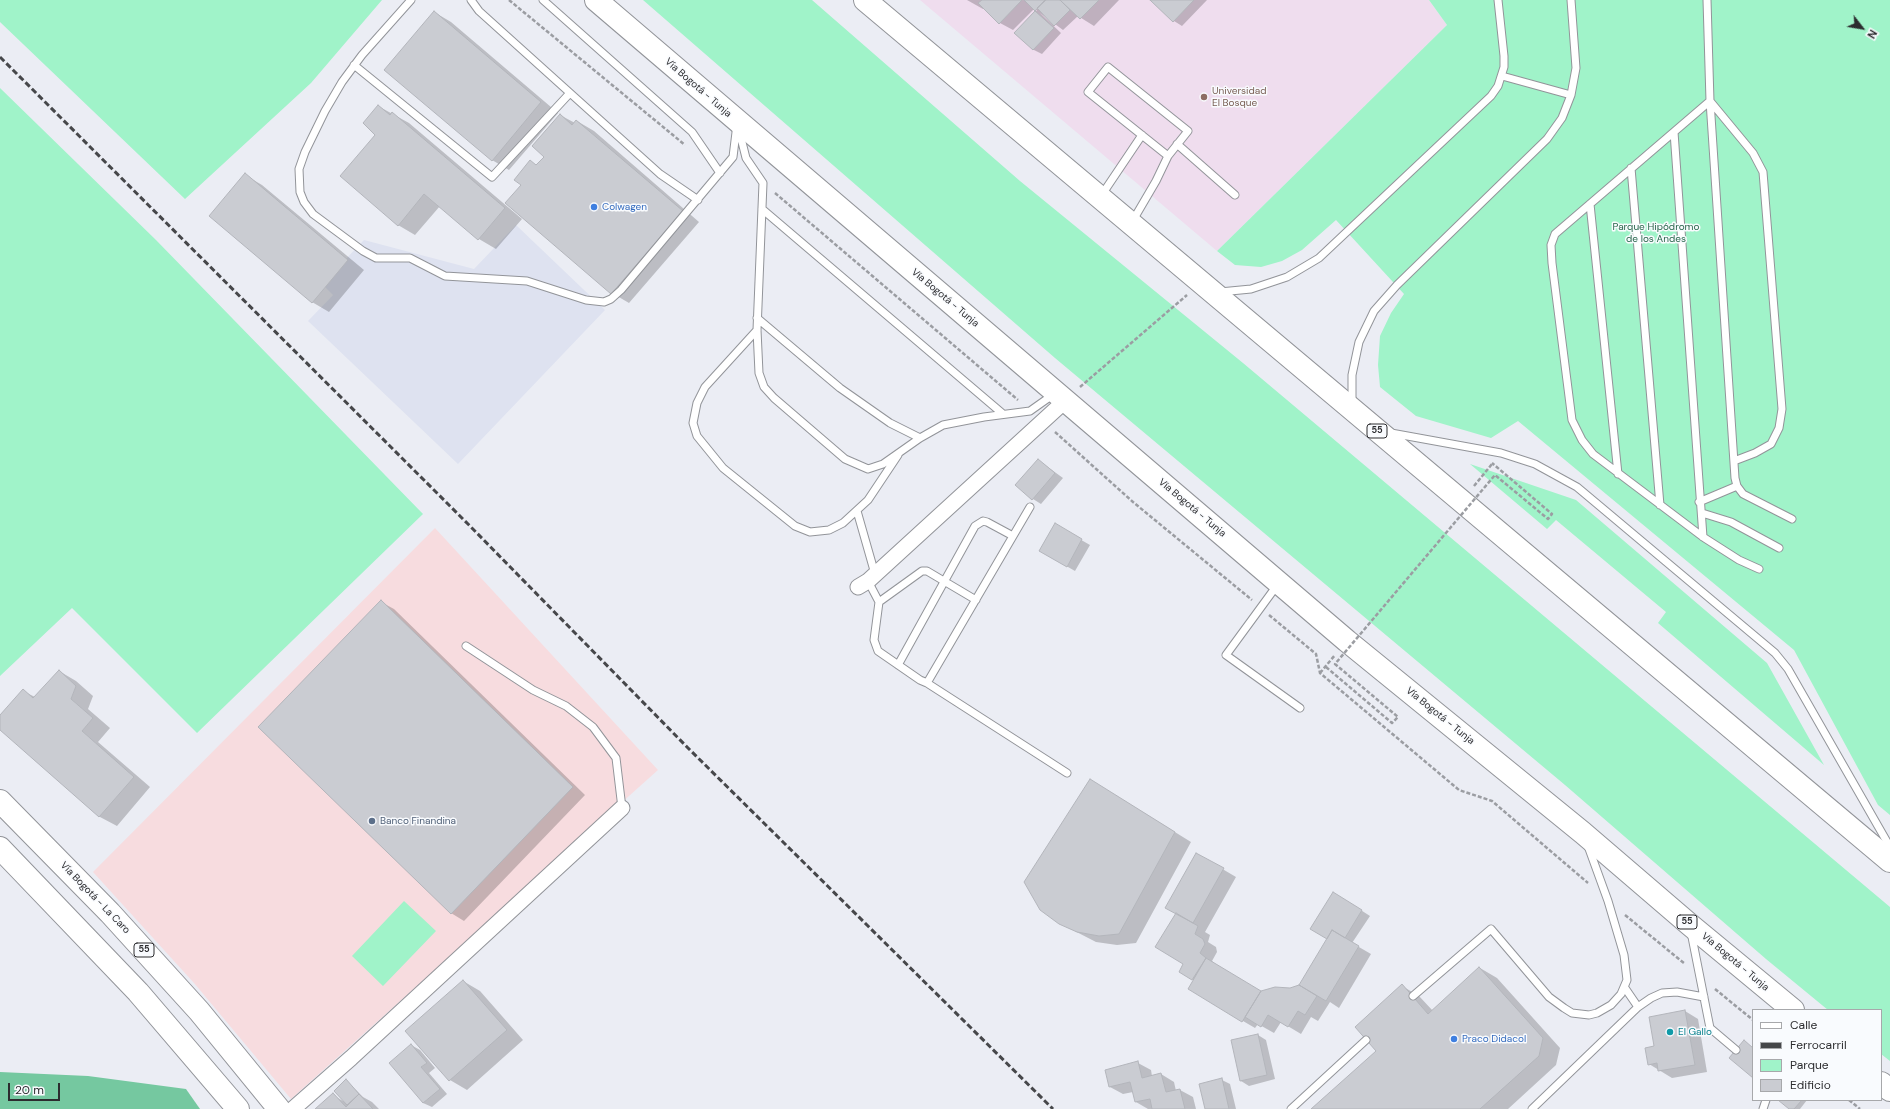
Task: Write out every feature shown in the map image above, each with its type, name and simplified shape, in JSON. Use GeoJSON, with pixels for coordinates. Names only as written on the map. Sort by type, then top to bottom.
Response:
{"type":"FeatureCollection","features":[{"type":"Feature","properties":{"kind":"main road","name":"Vía Bogotá - Tunja"},"geometry":{"type":"LineString","coordinates":[[596,0],[737,122],[1061,396],[1347,641],[1583,833],[1689,924],[1792,1009]]}},
{"type":"Feature","properties":{"kind":"main road","name":"55"},"geometry":{"type":"LineString","coordinates":[[865,0],[1890,861]]}},
{"type":"Feature","properties":{"kind":"main road","name":"Vía Bogotá - La Caro"},"geometry":{"type":"LineString","coordinates":[[0,800],[110,913],[199,1011],[279,1109]]}},
{"type":"Feature","properties":{"kind":"main road"},"geometry":{"type":"LineString","coordinates":[[0,848],[138,992],[238,1109]]}},
{"type":"Feature","properties":{"kind":"main road"},"geometry":{"type":"LineString","coordinates":[[1882,1084],[1890,1090]]}},
{"type":"Feature","properties":{"kind":"street"},"geometry":{"type":"LineString","coordinates":[[867,581],[1042,422],[1061,396]]}},
{"type":"Feature","properties":{"kind":"street"},"geometry":{"type":"LineString","coordinates":[[293,1109],[351,1058],[622,808]]}},
{"type":"Feature","properties":{"kind":"lane"},"geometry":{"type":"LineString","coordinates":[[411,0],[354,65],[342,82],[325,111],[305,152],[299,169],[299,182],[304,202],[313,214],[363,251],[376,258],[410,258],[445,276],[527,281],[586,300],[604,302],[611,299],[621,290],[733,157],[737,122]]}},
{"type":"Feature","properties":{"kind":"lane"},"geometry":{"type":"LineString","coordinates":[[471,0],[479,11],[660,174],[698,200]]}},
{"type":"Feature","properties":{"kind":"lane"},"geometry":{"type":"LineString","coordinates":[[543,0],[692,132],[720,173]]}},
{"type":"Feature","properties":{"kind":"lane"},"geometry":{"type":"LineString","coordinates":[[1207,288],[1251,289],[1287,277],[1319,258],[1491,96],[1502,76],[1504,56],[1498,0]]}},
{"type":"Feature","properties":{"kind":"lane"},"geometry":{"type":"LineString","coordinates":[[1352,410],[1352,375],[1359,342],[1374,311],[1397,285],[1547,139],[1562,118],[1571,95],[1576,68],[1571,0]]}},
{"type":"Feature","properties":{"kind":"lane"},"geometry":{"type":"LineString","coordinates":[[1707,0],[1710,101],[1735,478],[1737,486],[1743,494],[1792,519]]}},
{"type":"Feature","properties":{"kind":"lane"},"geometry":{"type":"LineString","coordinates":[[354,65],[492,177],[570,93]]}},
{"type":"Feature","properties":{"kind":"lane"},"geometry":{"type":"LineString","coordinates":[[1131,224],[1168,156],[1188,131],[1108,67],[1088,92],[1168,156]]}},
{"type":"Feature","properties":{"kind":"lane"},"geometry":{"type":"LineString","coordinates":[[1502,76],[1571,95]]}},
{"type":"Feature","properties":{"kind":"lane"},"geometry":{"type":"LineString","coordinates":[[1710,101],[1555,234],[1551,245],[1552,263],[1572,420],[1582,440],[1593,454],[1703,537],[1739,560],[1759,569]]}},
{"type":"Feature","properties":{"kind":"lane"},"geometry":{"type":"LineString","coordinates":[[1710,101],[1753,153],[1763,172],[1782,409],[1779,428],[1770,444],[1755,453],[1734,461]]}},
{"type":"Feature","properties":{"kind":"lane"},"geometry":{"type":"LineString","coordinates":[[737,122],[746,158],[763,183],[757,318],[759,373],[764,387],[774,398],[845,459],[868,469],[883,464],[920,438],[943,426],[1003,414],[1030,411],[1061,396]]}},
{"type":"Feature","properties":{"kind":"lane"},"geometry":{"type":"LineString","coordinates":[[1674,132],[1699,502],[1702,513],[1703,537]]}},
{"type":"Feature","properties":{"kind":"lane"},"geometry":{"type":"LineString","coordinates":[[1100,198],[1142,135]]}},
{"type":"Feature","properties":{"kind":"lane"},"geometry":{"type":"LineString","coordinates":[[1177,144],[1235,195]]}},
{"type":"Feature","properties":{"kind":"lane"},"geometry":{"type":"LineString","coordinates":[[1631,168],[1660,505]]}},
{"type":"Feature","properties":{"kind":"lane"},"geometry":{"type":"LineString","coordinates":[[1590,204],[1618,474]]}},
{"type":"Feature","properties":{"kind":"lane"},"geometry":{"type":"LineString","coordinates":[[762,209],[1003,414]]}},
{"type":"Feature","properties":{"kind":"lane"},"geometry":{"type":"LineString","coordinates":[[757,318],[840,388],[890,423],[920,438]]}},
{"type":"Feature","properties":{"kind":"lane"},"geometry":{"type":"LineString","coordinates":[[757,330],[705,387],[697,403],[693,423],[697,436],[723,468],[795,526],[810,532],[829,530],[843,523],[868,500],[901,451]]}},
{"type":"Feature","properties":{"kind":"lane"},"geometry":{"type":"LineString","coordinates":[[1376,430],[1501,453],[1535,464],[1577,486],[1775,653],[1788,670],[1890,847]]}},
{"type":"Feature","properties":{"kind":"lane"},"geometry":{"type":"LineString","coordinates":[[1699,502],[1737,486]]}},
{"type":"Feature","properties":{"kind":"lane"},"geometry":{"type":"LineString","coordinates":[[927,683],[1030,507]]}},
{"type":"Feature","properties":{"kind":"lane"},"geometry":{"type":"LineString","coordinates":[[856,511],[867,581],[879,602],[874,640],[878,651],[1067,773]]}},
{"type":"Feature","properties":{"kind":"lane"},"geometry":{"type":"LineString","coordinates":[[1702,513],[1731,522],[1779,548]]}},
{"type":"Feature","properties":{"kind":"lane"},"geometry":{"type":"LineString","coordinates":[[898,665],[975,526],[983,521],[988,522],[1013,536]]}},
{"type":"Feature","properties":{"kind":"lane"},"geometry":{"type":"LineString","coordinates":[[879,602],[922,571],[927,571],[976,600]]}},
{"type":"Feature","properties":{"kind":"lane"},"geometry":{"type":"LineString","coordinates":[[1279,582],[1226,655],[1300,708]]}},
{"type":"Feature","properties":{"kind":"lane"},"geometry":{"type":"LineString","coordinates":[[466,646],[533,690],[566,706],[593,727],[616,758],[622,808]]}},
{"type":"Feature","properties":{"kind":"lane"},"geometry":{"type":"LineString","coordinates":[[1413,996],[1491,929],[1549,997],[1557,1004],[1572,1013],[1589,1015],[1597,1013],[1611,1005],[1624,988],[1627,980],[1624,955],[1608,901],[1583,833]]}},
{"type":"Feature","properties":{"kind":"lane"},"geometry":{"type":"LineString","coordinates":[[1689,924],[1710,1028],[1736,1050]]}},
{"type":"Feature","properties":{"kind":"lane"},"geometry":{"type":"LineString","coordinates":[[1624,988],[1638,1006]]}},
{"type":"Feature","properties":{"kind":"lane"},"geometry":{"type":"LineString","coordinates":[[1532,1109],[1638,1006],[1662,993],[1677,992],[1704,997]]}},
{"type":"Feature","properties":{"kind":"lane"},"geometry":{"type":"LineString","coordinates":[[1291,1109],[1366,1040]]}},
{"type":"Feature","properties":{"kind":"path"},"geometry":{"type":"LineString","coordinates":[[509,0],[687,147],[704,151]]}},
{"type":"Feature","properties":{"kind":"path"},"geometry":{"type":"LineString","coordinates":[[763,183],[1030,411]]}},
{"type":"Feature","properties":{"kind":"path"},"geometry":{"type":"LineString","coordinates":[[1061,396],[1207,288]]}},
{"type":"Feature","properties":{"kind":"path"},"geometry":{"type":"LineString","coordinates":[[1042,422],[1139,507],[1316,654],[1320,674],[1459,790],[1492,801],[1608,901],[1752,1019]]}},
{"type":"Feature","properties":{"kind":"path"},"geometry":{"type":"LineString","coordinates":[[1326,667],[1392,723],[1398,717],[1335,664],[1495,475],[1548,519],[1552,514],[1492,464],[1461,502]]}},
{"type":"Feature","properties":{"kind":"path"},"geometry":{"type":"LineString","coordinates":[[1850,1101],[1860,1109]]}},
{"type":"Feature","properties":{"kind":"shaded area","name":"Universidad El Bosque"},"geometry":{"type":"Polygon","coordinates":[[[920,0],[1429,0],[1447,25],[1217,251],[920,0]]]}},
{"type":"Feature","properties":{"kind":"shaded area"},"geometry":{"type":"Polygon","coordinates":[[[516,225],[605,310],[458,464],[308,321],[333,295],[322,284],[364,240],[474,269],[516,225]]]}},
{"type":"Feature","properties":{"kind":"shaded area","name":"Banco Finandina"},"geometry":{"type":"Polygon","coordinates":[[[435,528],[658,770],[291,1099],[194,983],[93,872],[435,528]]]}},
{"type":"Feature","properties":{"kind":"green space"},"geometry":{"type":"Polygon","coordinates":[[[0,0],[382,0],[311,83],[185,199],[0,22],[0,0]]]}},
{"type":"Feature","properties":{"kind":"green space"},"geometry":{"type":"Polygon","coordinates":[[[643,0],[812,0],[1020,181],[1243,363],[1890,907],[1890,1061],[1882,1055],[1882,1009],[1827,1009],[1766,959],[1565,785],[1055,358],[643,0]]]}},
{"type":"Feature","properties":{"kind":"green space","name":"Parque Hipódromo de los Andes"},"geometry":{"type":"Polygon","coordinates":[[[1429,0],[1890,0],[1890,815],[1878,805],[1794,650],[1518,421],[1491,438],[1416,416],[1380,387],[1378,365],[1380,336],[1391,313],[1404,294],[1336,220],[1302,250],[1282,261],[1261,267],[1235,265],[1217,251],[1447,25],[1429,0]]]}},
{"type":"Feature","properties":{"kind":"green space"},"geometry":{"type":"Polygon","coordinates":[[[0,88],[156,240],[423,514],[197,733],[72,608],[0,676],[0,88]]]}},
{"type":"Feature","properties":{"kind":"green space"},"geometry":{"type":"Polygon","coordinates":[[[1470,464],[1576,500],[1767,663],[1824,765],[1658,623],[1666,612],[1556,520],[1547,529],[1470,464]]]}},
{"type":"Feature","properties":{"kind":"green space"},"geometry":{"type":"Polygon","coordinates":[[[404,901],[436,931],[383,986],[352,956],[404,901]]]}},
{"type":"Feature","properties":{"kind":"green space"},"geometry":{"type":"Polygon","coordinates":[[[0,1072],[88,1076],[186,1089],[200,1109],[0,1109],[0,1072]]]}},
{"type":"Feature","properties":{"kind":"building"},"geometry":{"type":"Polygon","coordinates":[[[982,0],[1022,0],[999,24],[978,3],[982,0]]]}},
{"type":"Feature","properties":{"kind":"building"},"geometry":{"type":"Polygon","coordinates":[[[1024,0],[1045,0],[1035,11],[1024,0]]]}},
{"type":"Feature","properties":{"kind":"building"},"geometry":{"type":"Polygon","coordinates":[[[1046,0],[1060,0],[1070,10],[1054,26],[1037,8],[1046,0]]]}},
{"type":"Feature","properties":{"kind":"building"},"geometry":{"type":"Polygon","coordinates":[[[1060,0],[1099,0],[1080,19],[1060,0]]]}},
{"type":"Feature","properties":{"kind":"building"},"geometry":{"type":"Polygon","coordinates":[[[1150,0],[1194,0],[1173,22],[1150,0]]]}},
{"type":"Feature","properties":{"kind":"building"},"geometry":{"type":"Polygon","coordinates":[[[434,11],[541,102],[492,161],[384,70],[434,11]]]}},
{"type":"Feature","properties":{"kind":"building"},"geometry":{"type":"Polygon","coordinates":[[[1035,11],[1054,28],[1033,50],[1014,33],[1035,11]]]}},
{"type":"Feature","properties":{"kind":"building"},"geometry":{"type":"Polygon","coordinates":[[[378,105],[390,115],[392,112],[505,208],[478,240],[424,194],[398,226],[340,176],[375,135],[363,123],[378,105]]]}},
{"type":"Feature","properties":{"kind":"building","name":"Colwagen"},"geometry":{"type":"Polygon","coordinates":[[[560,114],[572,125],[576,120],[683,211],[611,294],[505,203],[521,185],[514,180],[530,160],[536,165],[544,157],[532,146],[560,114]]]}},
{"type":"Feature","properties":{"kind":"building"},"geometry":{"type":"Polygon","coordinates":[[[245,173],[348,260],[312,303],[209,216],[245,173]]]}},
{"type":"Feature","properties":{"kind":"building"},"geometry":{"type":"Polygon","coordinates":[[[1038,459],[1055,473],[1032,500],[1015,485],[1038,459]]]}},
{"type":"Feature","properties":{"kind":"building"},"geometry":{"type":"Polygon","coordinates":[[[1055,523],[1082,539],[1067,567],[1039,551],[1055,523]]]}},
{"type":"Feature","properties":{"kind":"building"},"geometry":{"type":"Polygon","coordinates":[[[381,600],[573,787],[451,914],[258,727],[381,600]]]}},
{"type":"Feature","properties":{"kind":"building"},"geometry":{"type":"Polygon","coordinates":[[[59,670],[76,686],[71,699],[93,718],[82,731],[134,777],[99,817],[0,730],[0,715],[23,689],[33,698],[59,670]]]}},
{"type":"Feature","properties":{"kind":"building"},"geometry":{"type":"Polygon","coordinates":[[[1090,779],[1175,832],[1119,934],[1099,936],[1077,932],[1059,924],[1040,910],[1024,882],[1090,779]]]}},
{"type":"Feature","properties":{"kind":"building"},"geometry":{"type":"Polygon","coordinates":[[[1196,853],[1224,868],[1193,923],[1165,908],[1196,853]]]}},
{"type":"Feature","properties":{"kind":"building"},"geometry":{"type":"Polygon","coordinates":[[[1333,892],[1362,910],[1345,938],[1332,930],[1327,939],[1310,929],[1333,892]]]}},
{"type":"Feature","properties":{"kind":"building"},"geometry":{"type":"Polygon","coordinates":[[[1176,913],[1198,926],[1195,934],[1203,939],[1205,944],[1200,953],[1206,958],[1192,980],[1179,972],[1183,964],[1155,947],[1176,913]]]}},
{"type":"Feature","properties":{"kind":"building"},"geometry":{"type":"Polygon","coordinates":[[[1332,930],[1359,946],[1326,1001],[1299,985],[1332,930]]]}},
{"type":"Feature","properties":{"kind":"building"},"geometry":{"type":"Polygon","coordinates":[[[1206,958],[1261,991],[1242,1022],[1188,989],[1206,958]]]}},
{"type":"Feature","properties":{"kind":"building","name":"Praco Didacol"},"geometry":{"type":"Polygon","coordinates":[[[1479,967],[1543,1038],[1539,1056],[1480,1109],[1311,1109],[1376,1051],[1355,1027],[1402,984],[1428,1014],[1479,967]]]}},
{"type":"Feature","properties":{"kind":"building"},"geometry":{"type":"Polygon","coordinates":[[[463,980],[507,1030],[449,1081],[405,1031],[463,980]]]}},
{"type":"Feature","properties":{"kind":"building"},"geometry":{"type":"Polygon","coordinates":[[[1299,985],[1317,996],[1305,1015],[1298,1011],[1288,1027],[1268,1015],[1261,1027],[1245,1017],[1261,991],[1275,987],[1290,988],[1299,985]]]}},
{"type":"Feature","properties":{"kind":"building","name":"El Gallo"},"geometry":{"type":"Polygon","coordinates":[[[1685,1010],[1695,1065],[1658,1071],[1657,1063],[1648,1065],[1645,1048],[1654,1046],[1649,1017],[1685,1010]]]}},
{"type":"Feature","properties":{"kind":"building"},"geometry":{"type":"Polygon","coordinates":[[[1258,1034],[1267,1075],[1240,1081],[1231,1040],[1258,1034]]]}},
{"type":"Feature","properties":{"kind":"building"},"geometry":{"type":"Polygon","coordinates":[[[1744,1040],[1752,1047],[1752,1077],[1729,1058],[1744,1040]]]}},
{"type":"Feature","properties":{"kind":"building"},"geometry":{"type":"Polygon","coordinates":[[[411,1044],[427,1063],[421,1067],[440,1089],[423,1103],[389,1063],[411,1044]]]}},
{"type":"Feature","properties":{"kind":"building"},"geometry":{"type":"Polygon","coordinates":[[[1138,1061],[1142,1078],[1161,1073],[1166,1092],[1180,1089],[1185,1109],[1152,1109],[1150,1099],[1135,1102],[1130,1082],[1109,1087],[1105,1070],[1138,1061]]]}},
{"type":"Feature","properties":{"kind":"building"},"geometry":{"type":"Polygon","coordinates":[[[1222,1078],[1229,1109],[1205,1109],[1199,1084],[1222,1078]]]}},
{"type":"Feature","properties":{"kind":"building"},"geometry":{"type":"Polygon","coordinates":[[[346,1079],[359,1094],[347,1105],[334,1091],[346,1079]]]}},
{"type":"Feature","properties":{"kind":"building"},"geometry":{"type":"Polygon","coordinates":[[[333,1093],[346,1107],[359,1094],[373,1109],[315,1109],[333,1093]]]}},
{"type":"Feature","properties":{"kind":"building"},"geometry":{"type":"Polygon","coordinates":[[[1779,1101],[1801,1101],[1794,1109],[1789,1109],[1779,1101]]]}},
{"type":"Feature","properties":{"kind":"railway"},"geometry":{"type":"LineString","coordinates":[[0,57],[468,524],[688,748],[1053,1109]]}},
{"type":"Feature","properties":{"kind":"place","name":"Universidad El Bosque"},"geometry":{"type":"Point","coordinates":[1204,97]}},
{"type":"Feature","properties":{"kind":"place","name":"Colwagen"},"geometry":{"type":"Point","coordinates":[594,207]}},
{"type":"Feature","properties":{"kind":"place","name":"Banco Finandina"},"geometry":{"type":"Point","coordinates":[372,821]}},
{"type":"Feature","properties":{"kind":"place","name":"El Gallo"},"geometry":{"type":"Point","coordinates":[1670,1032]}},
{"type":"Feature","properties":{"kind":"place","name":"Praco Didacol"},"geometry":{"type":"Point","coordinates":[1454,1039]}}]}
